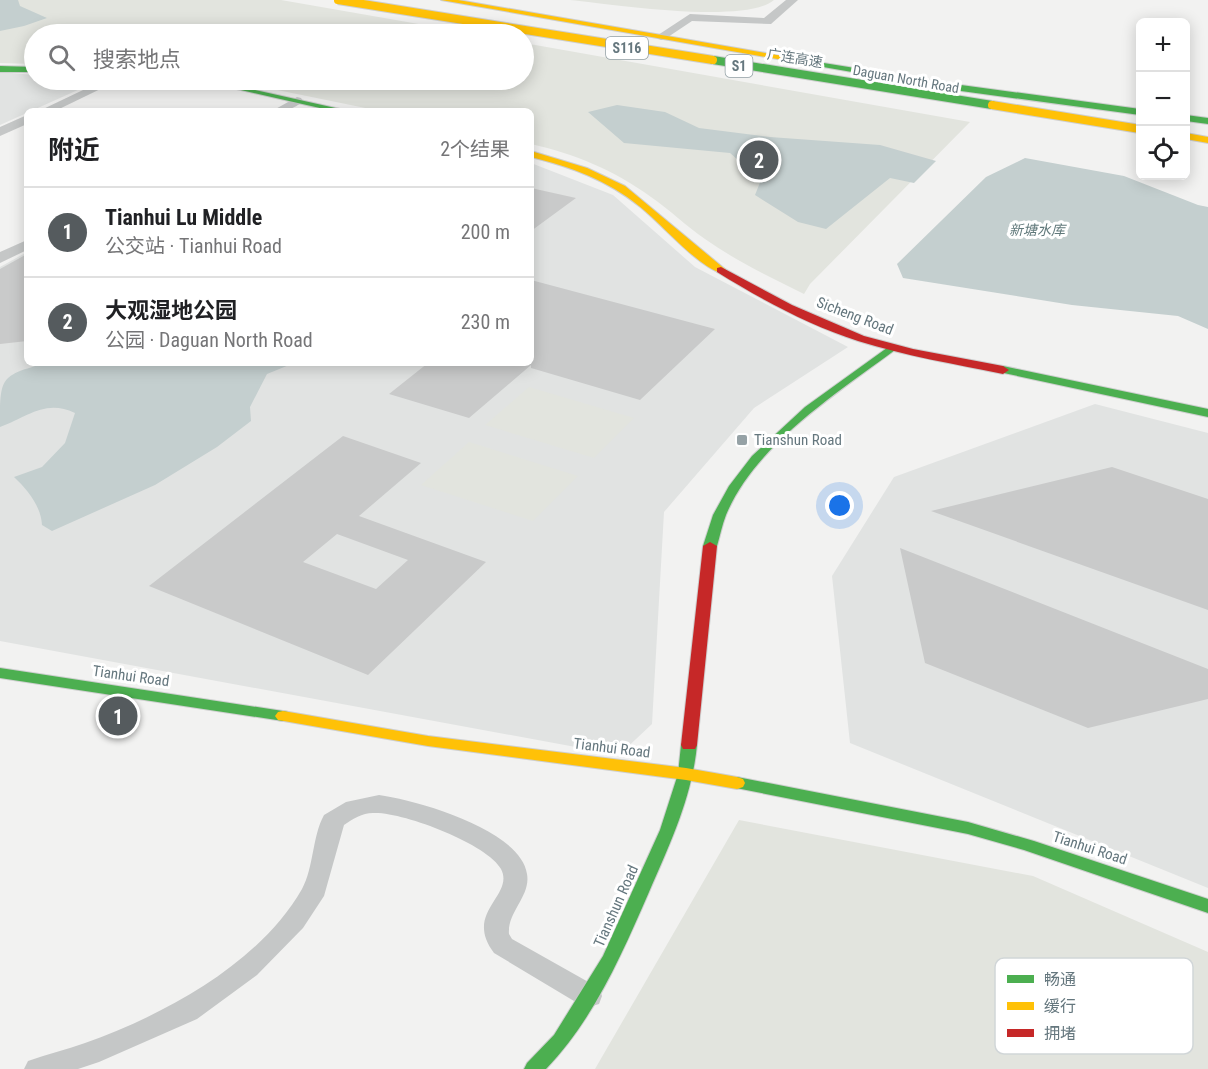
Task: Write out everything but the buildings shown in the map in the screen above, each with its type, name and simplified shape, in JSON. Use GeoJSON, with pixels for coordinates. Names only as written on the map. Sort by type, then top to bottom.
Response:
{"type":"FeatureCollection","features":[{"type":"Feature","properties":{"kind":"main road","name":"广连高速"},"geometry":{"type":"LineString","coordinates":[[338,0],[483,24]]}},
{"type":"Feature","properties":{"kind":"main road","name":"Daguan North Road"},"geometry":{"type":"LineString","coordinates":[[347,0],[486,24]]}},
{"type":"Feature","properties":{"kind":"main road","name":"广连高速"},"geometry":{"type":"LineString","coordinates":[[423,0],[955,90],[1136,113]]}},
{"type":"Feature","properties":{"kind":"main road","name":"Daguan North Road"},"geometry":{"type":"LineString","coordinates":[[445,0],[919,81],[1136,113]]}},
{"type":"Feature","properties":{"kind":"main road","name":"Daguan North Road"},"geometry":{"type":"LineString","coordinates":[[534,32],[1136,133]]}},
{"type":"Feature","properties":{"kind":"main road","name":"广连高速"},"geometry":{"type":"LineString","coordinates":[[534,33],[1136,128]]}},
{"type":"Feature","properties":{"kind":"main road"},"geometry":{"type":"LineString","coordinates":[[0,69],[24,70]]}},
{"type":"Feature","properties":{"kind":"main road"},"geometry":{"type":"LineString","coordinates":[[906,96],[919,81]]}},
{"type":"Feature","properties":{"kind":"main road"},"geometry":{"type":"LineString","coordinates":[[249,90],[332,108]]}},
{"type":"Feature","properties":{"kind":"main road"},"geometry":{"type":"LineString","coordinates":[[1190,119],[1208,121]]}},
{"type":"Feature","properties":{"kind":"main road"},"geometry":{"type":"LineString","coordinates":[[1190,123],[1208,126]]}},
{"type":"Feature","properties":{"kind":"main road"},"geometry":{"type":"LineString","coordinates":[[1190,137],[1208,140]]}},
{"type":"Feature","properties":{"kind":"main road"},"geometry":{"type":"LineString","coordinates":[[1190,142],[1208,145]]}},
{"type":"Feature","properties":{"kind":"main road","name":"Sicheng Road"},"geometry":{"type":"LineString","coordinates":[[534,155],[606,179],[633,195],[689,246],[718,267],[815,320],[891,348],[1208,413]]}},
{"type":"Feature","properties":{"kind":"main road","name":"Tianshun Road"},"geometry":{"type":"LineString","coordinates":[[534,1069],[561,1041],[611,959],[668,830],[686,774],[707,567],[712,535],[721,507],[740,479],[777,440],[846,381],[891,348]]}},
{"type":"Feature","properties":{"kind":"main road","name":"Tianhui Road"},"geometry":{"type":"LineString","coordinates":[[0,673],[197,702],[428,741],[686,774],[968,828],[1208,906]]}},
{"type":"Feature","properties":{"kind":"street"},"geometry":{"type":"LineString","coordinates":[[661,37],[690,17],[767,22],[792,0]]}},
{"type":"Feature","properties":{"kind":"street"},"geometry":{"type":"LineString","coordinates":[[52,108],[91,90]]}},
{"type":"Feature","properties":{"kind":"street"},"geometry":{"type":"LineString","coordinates":[[283,108],[297,100]]}},
{"type":"Feature","properties":{"kind":"street"},"geometry":{"type":"LineString","coordinates":[[0,132],[24,120]]}},
{"type":"Feature","properties":{"kind":"street"},"geometry":{"type":"LineString","coordinates":[[0,258],[24,246]]}},
{"type":"Feature","properties":{"kind":"street"},"geometry":{"type":"LineString","coordinates":[[38,1069],[89,1053],[152,1028],[187,1011],[248,968],[294,921],[315,889],[333,821],[341,814],[365,805],[393,805],[478,837],[500,849],[516,871],[514,883],[496,922],[496,937],[503,946],[590,996]]}},
{"type":"Feature","properties":{"kind":"shaded area"},"geometry":{"type":"Polygon","coordinates":[[[0,0],[281,0],[419,24],[24,24],[24,64],[0,63],[0,0]]]}},
{"type":"Feature","properties":{"kind":"shaded area"},"geometry":{"type":"Polygon","coordinates":[[[570,0],[774,0],[759,7],[708,12],[570,0]]]}},
{"type":"Feature","properties":{"kind":"shaded area"},"geometry":{"type":"Polygon","coordinates":[[[534,45],[970,122],[810,284],[804,294],[717,247],[658,202],[623,179],[579,158],[534,145],[534,108],[365,108],[278,90],[534,90],[534,45]]]}},
{"type":"Feature","properties":{"kind":"shaded area"},"geometry":{"type":"Polygon","coordinates":[[[0,72],[24,74],[24,90],[78,90],[38,108],[24,108],[24,114],[0,125],[0,72]]]}},
{"type":"Feature","properties":{"kind":"shaded area"},"geometry":{"type":"Polygon","coordinates":[[[534,164],[613,195],[695,267],[848,347],[754,408],[664,512],[652,724],[619,755],[0,641],[0,267],[24,254],[24,366],[534,366],[534,164]]]}},
{"type":"Feature","properties":{"kind":"shaded area"},"geometry":{"type":"Polygon","coordinates":[[[529,387],[634,418],[594,458],[485,425],[529,387]]]}},
{"type":"Feature","properties":{"kind":"shaded area"},"geometry":{"type":"Polygon","coordinates":[[[1095,404],[1208,433],[1208,888],[850,743],[832,576],[894,477],[1095,404]]]}},
{"type":"Feature","properties":{"kind":"shaded area"},"geometry":{"type":"Polygon","coordinates":[[[469,442],[578,476],[533,521],[421,485],[469,442]]]}},
{"type":"Feature","properties":{"kind":"shaded area"},"geometry":{"type":"Polygon","coordinates":[[[739,820],[1033,876],[1208,952],[1208,1069],[595,1069],[739,820]]]}},
{"type":"Feature","properties":{"kind":"water"},"geometry":{"type":"Polygon","coordinates":[[[0,0],[18,0],[20,6],[47,18],[24,24],[24,26],[0,31],[0,0]]]}},
{"type":"Feature","properties":{"kind":"water"},"geometry":{"type":"Polygon","coordinates":[[[617,105],[665,112],[699,128],[770,137],[880,145],[936,161],[914,183],[890,178],[826,229],[798,222],[755,195],[761,180],[730,153],[624,143],[588,112],[617,105]]]}},
{"type":"Feature","properties":{"kind":"water","name":"新塘水库"},"geometry":{"type":"Polygon","coordinates":[[[1025,158],[1124,176],[1208,207],[1208,329],[1178,316],[1072,305],[903,278],[897,264],[986,177],[1025,158]]]}},
{"type":"Feature","properties":{"kind":"water"},"geometry":{"type":"Polygon","coordinates":[[[36,366],[287,366],[267,374],[250,407],[251,421],[217,447],[155,485],[52,531],[42,525],[39,511],[32,498],[14,477],[42,467],[65,443],[75,413],[64,409],[45,409],[0,427],[2,388],[11,376],[36,366]]]}},
{"type":"Feature","properties":{"kind":"traffic: fast"},"geometry":{"type":"LineString","coordinates":[[783,58],[961,88],[1136,111]]}},
{"type":"Feature","properties":{"kind":"traffic: fast"},"geometry":{"type":"LineString","coordinates":[[713,60],[992,105]]}},
{"type":"Feature","properties":{"kind":"traffic: fast"},"geometry":{"type":"LineString","coordinates":[[0,69],[24,70]]}},
{"type":"Feature","properties":{"kind":"traffic: fast"},"geometry":{"type":"LineString","coordinates":[[247,90],[331,108]]}},
{"type":"Feature","properties":{"kind":"traffic: fast"},"geometry":{"type":"LineString","coordinates":[[1190,119],[1208,121]]}},
{"type":"Feature","properties":{"kind":"traffic: fast"},"geometry":{"type":"LineString","coordinates":[[710,546],[720,515],[736,486],[757,458],[809,410],[891,348]]}},
{"type":"Feature","properties":{"kind":"traffic: fast"},"geometry":{"type":"LineString","coordinates":[[1003,370],[1208,413]]}},
{"type":"Feature","properties":{"kind":"traffic: fast"},"geometry":{"type":"LineString","coordinates":[[0,673],[283,716]]}},
{"type":"Feature","properties":{"kind":"traffic: fast"},"geometry":{"type":"LineString","coordinates":[[534,1069],[561,1041],[611,959],[668,830],[686,774],[689,745]]}},
{"type":"Feature","properties":{"kind":"traffic: fast"},"geometry":{"type":"LineString","coordinates":[[737,783],[968,828],[1028,845],[1208,906]]}},
{"type":"Feature","properties":{"kind":"traffic: slow"},"geometry":{"type":"LineString","coordinates":[[338,0],[488,24]]}},
{"type":"Feature","properties":{"kind":"traffic: slow"},"geometry":{"type":"LineString","coordinates":[[445,0],[783,58]]}},
{"type":"Feature","properties":{"kind":"traffic: slow"},"geometry":{"type":"LineString","coordinates":[[534,31],[713,60]]}},
{"type":"Feature","properties":{"kind":"traffic: slow"},"geometry":{"type":"LineString","coordinates":[[992,105],[1136,128]]}},
{"type":"Feature","properties":{"kind":"traffic: slow"},"geometry":{"type":"LineString","coordinates":[[1190,137],[1208,140]]}},
{"type":"Feature","properties":{"kind":"traffic: slow"},"geometry":{"type":"LineString","coordinates":[[534,155],[584,170],[621,188],[721,270]]}},
{"type":"Feature","properties":{"kind":"traffic: slow"},"geometry":{"type":"LineString","coordinates":[[283,716],[428,741],[686,774],[737,783]]}},
{"type":"Feature","properties":{"kind":"traffic: jam"},"geometry":{"type":"LineString","coordinates":[[721,270],[788,308],[860,338],[913,352],[1003,370]]}},
{"type":"Feature","properties":{"kind":"traffic: jam"},"geometry":{"type":"LineString","coordinates":[[689,745],[710,546]]}},
{"type":"Feature","properties":{"kind":"place","name":"大观湿地公园"},"geometry":{"type":"Point","coordinates":[759,160]}},
{"type":"Feature","properties":{"kind":"place","name":"Tianshun Road"},"geometry":{"type":"Point","coordinates":[742,440]}},
{"type":"Feature","properties":{"kind":"place","name":"Tianhui Lu Middle"},"geometry":{"type":"Point","coordinates":[118,716]}}]}
